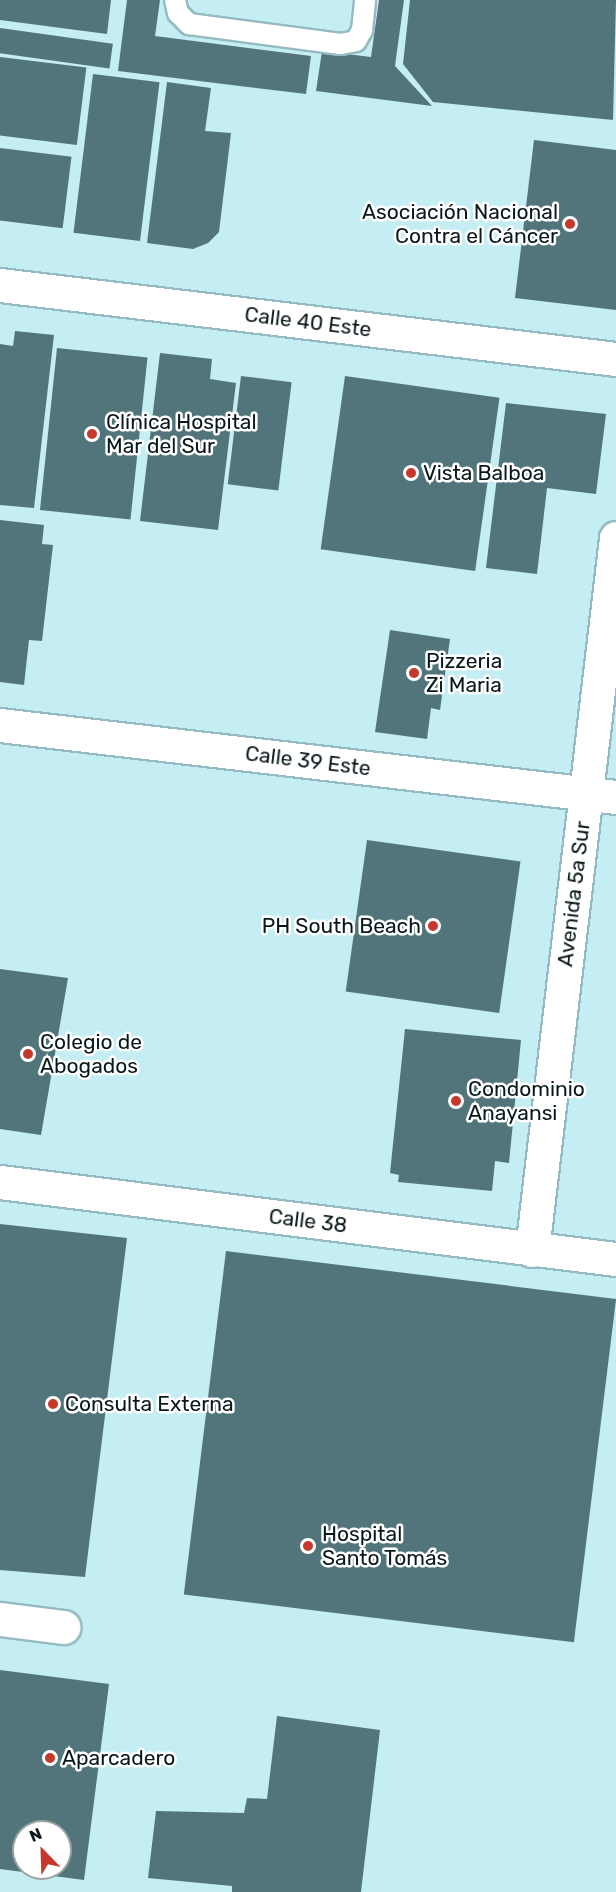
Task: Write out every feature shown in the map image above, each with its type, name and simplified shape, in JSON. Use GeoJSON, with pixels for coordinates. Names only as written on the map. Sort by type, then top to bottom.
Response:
{"type":"FeatureCollection","features":[{"type":"Feature","properties":{"kind":"street","name":"Calle 40 Este"},"geometry":{"type":"LineString","coordinates":[[0,285],[616,359]]}},
{"type":"Feature","properties":{"kind":"street","name":"Avenida 5a Sur"},"geometry":{"type":"LineString","coordinates":[[532,1250],[601,795],[616,538]]}},
{"type":"Feature","properties":{"kind":"street","name":"Calle 39 Este"},"geometry":{"type":"LineString","coordinates":[[0,725],[601,795]]}},
{"type":"Feature","properties":{"kind":"street","name":"Calle 38"},"geometry":{"type":"LineString","coordinates":[[0,1182],[616,1259]]}},
{"type":"Feature","properties":{"kind":"street"},"geometry":{"type":"LineString","coordinates":[[0,1619],[63,1627]]}},
{"type":"Feature","properties":{"kind":"lane"},"geometry":{"type":"LineString","coordinates":[[175,0],[178,13],[189,24],[341,44],[356,41],[362,30],[365,0]]}},
{"type":"Feature","properties":{"kind":"building"},"geometry":{"type":"Polygon","coordinates":[[[0,0],[111,0],[107,34],[0,20],[0,0]]]}},
{"type":"Feature","properties":{"kind":"building"},"geometry":{"type":"Polygon","coordinates":[[[127,0],[160,0],[155,36],[311,56],[306,94],[118,71],[127,0]]]}},
{"type":"Feature","properties":{"kind":"building"},"geometry":{"type":"Polygon","coordinates":[[[379,0],[404,0],[395,66],[432,106],[316,91],[322,51],[371,57],[379,0]]]}},
{"type":"Feature","properties":{"kind":"building"},"geometry":{"type":"Polygon","coordinates":[[[410,0],[616,0],[613,120],[433,102],[403,64],[410,0]]]}},
{"type":"Feature","properties":{"kind":"building"},"geometry":{"type":"Polygon","coordinates":[[[0,28],[113,44],[109,69],[0,53],[0,28]]]}},
{"type":"Feature","properties":{"kind":"building"},"geometry":{"type":"Polygon","coordinates":[[[0,57],[86,68],[77,145],[0,136],[0,57]]]}},
{"type":"Feature","properties":{"kind":"building"},"geometry":{"type":"Polygon","coordinates":[[[93,74],[160,82],[140,241],[74,233],[93,74]]]}},
{"type":"Feature","properties":{"kind":"building"},"geometry":{"type":"Polygon","coordinates":[[[167,82],[211,88],[205,131],[231,133],[219,232],[208,243],[193,249],[147,243],[167,82]]]}},
{"type":"Feature","properties":{"kind":"building","name":"Asociación Nacional Contra el Cáncer"},"geometry":{"type":"Polygon","coordinates":[[[534,140],[616,150],[616,310],[515,298],[534,140]]]}},
{"type":"Feature","properties":{"kind":"building"},"geometry":{"type":"Polygon","coordinates":[[[0,148],[71,157],[63,228],[0,221],[0,148]]]}},
{"type":"Feature","properties":{"kind":"building"},"geometry":{"type":"Polygon","coordinates":[[[15,331],[54,335],[34,508],[0,505],[0,344],[13,346],[15,331]]]}},
{"type":"Feature","properties":{"kind":"building","name":"Clínica Hospital Mar del Sur"},"geometry":{"type":"Polygon","coordinates":[[[57,348],[148,358],[130,520],[40,510],[57,348]]]}},
{"type":"Feature","properties":{"kind":"building"},"geometry":{"type":"Polygon","coordinates":[[[160,353],[212,359],[210,379],[236,383],[218,530],[140,521],[160,353]]]}},
{"type":"Feature","properties":{"kind":"building"},"geometry":{"type":"Polygon","coordinates":[[[241,376],[292,382],[278,490],[228,484],[241,376]]]}},
{"type":"Feature","properties":{"kind":"building","name":"Vista Balboa"},"geometry":{"type":"Polygon","coordinates":[[[345,376],[499,398],[475,571],[321,549],[345,376]]]}},
{"type":"Feature","properties":{"kind":"building"},"geometry":{"type":"Polygon","coordinates":[[[506,403],[606,414],[596,494],[547,488],[537,574],[486,568],[506,403]]]}},
{"type":"Feature","properties":{"kind":"building"},"geometry":{"type":"Polygon","coordinates":[[[0,520],[44,525],[42,544],[53,545],[42,641],[29,640],[24,685],[0,682],[0,520]]]}},
{"type":"Feature","properties":{"kind":"building","name":"Pizzeria Zi Maria"},"geometry":{"type":"Polygon","coordinates":[[[390,630],[450,639],[440,710],[431,708],[427,739],[375,732],[390,630]]]}},
{"type":"Feature","properties":{"kind":"building","name":"PH South Beach"},"geometry":{"type":"Polygon","coordinates":[[[367,840],[520,862],[499,1013],[346,992],[367,840]]]}},
{"type":"Feature","properties":{"kind":"building","name":"Colegio de Abogados"},"geometry":{"type":"Polygon","coordinates":[[[0,969],[68,978],[41,1135],[0,1129],[0,969]]]}},
{"type":"Feature","properties":{"kind":"building","name":"Condominio Anayansi"},"geometry":{"type":"Polygon","coordinates":[[[405,1029],[521,1040],[509,1163],[495,1161],[492,1191],[398,1182],[399,1175],[390,1173],[405,1029]]]}},
{"type":"Feature","properties":{"kind":"building","name":"Consulta Externa"},"geometry":{"type":"Polygon","coordinates":[[[0,1224],[127,1238],[85,1577],[0,1570],[0,1224]]]}},
{"type":"Feature","properties":{"kind":"building"},"geometry":{"type":"Polygon","coordinates":[[[226,1251],[616,1299],[574,1642],[184,1594],[226,1251]]]}},
{"type":"Feature","properties":{"kind":"building","name":"Aparcadero"},"geometry":{"type":"Polygon","coordinates":[[[0,1670],[109,1684],[84,1880],[72,1878],[72,1820],[12,1820],[12,1871],[0,1869],[0,1670]]]}},
{"type":"Feature","properties":{"kind":"building"},"geometry":{"type":"Polygon","coordinates":[[[277,1716],[380,1730],[361,1892],[232,1892],[232,1886],[148,1878],[156,1811],[244,1813],[247,1798],[267,1799],[277,1716]]]}},
{"type":"Feature","properties":{"kind":"place","name":"Asociación Nacional Contra el Cáncer"},"geometry":{"type":"Point","coordinates":[570,224]}},
{"type":"Feature","properties":{"kind":"place","name":"Clínica Hospital Mar del Sur"},"geometry":{"type":"Point","coordinates":[92,434]}},
{"type":"Feature","properties":{"kind":"place","name":"Vista Balboa"},"geometry":{"type":"Point","coordinates":[411,473]}},
{"type":"Feature","properties":{"kind":"place","name":"Pizzeria Zi Maria"},"geometry":{"type":"Point","coordinates":[414,673]}},
{"type":"Feature","properties":{"kind":"place","name":"PH South Beach"},"geometry":{"type":"Point","coordinates":[433,926]}},
{"type":"Feature","properties":{"kind":"place","name":"Colegio de Abogados"},"geometry":{"type":"Point","coordinates":[28,1054]}},
{"type":"Feature","properties":{"kind":"place","name":"Condominio Anayansi"},"geometry":{"type":"Point","coordinates":[456,1101]}},
{"type":"Feature","properties":{"kind":"place","name":"Consulta Externa"},"geometry":{"type":"Point","coordinates":[53,1404]}},
{"type":"Feature","properties":{"kind":"place","name":"Hospital Santo Tomás"},"geometry":{"type":"Point","coordinates":[308,1546]}},
{"type":"Feature","properties":{"kind":"place","name":"Aparcadero"},"geometry":{"type":"Point","coordinates":[50,1758]}}]}
